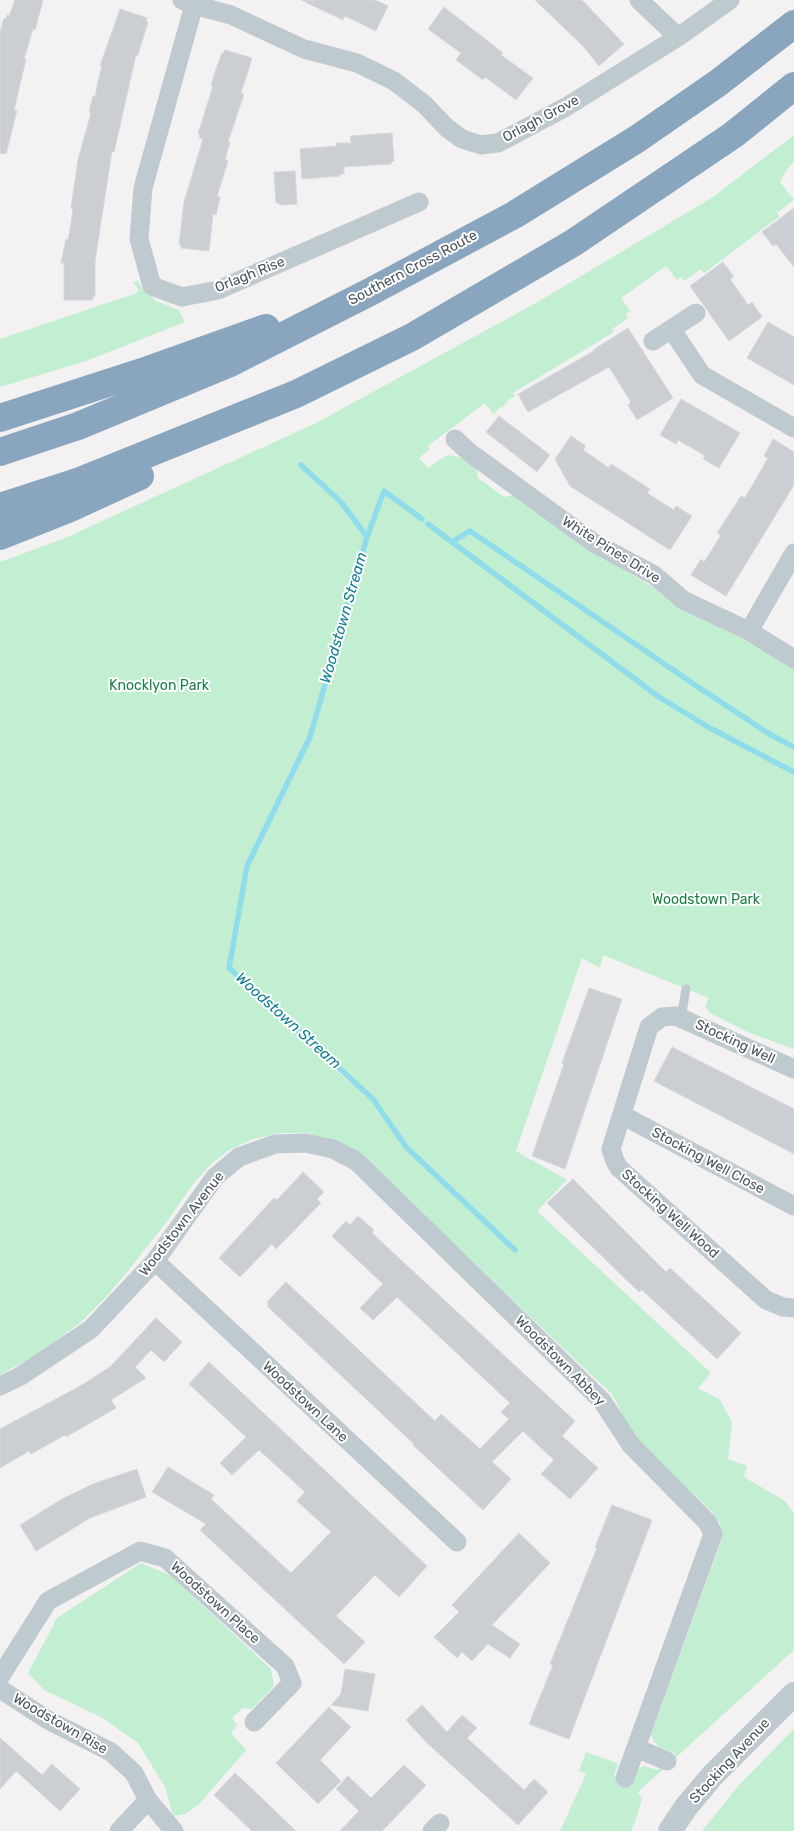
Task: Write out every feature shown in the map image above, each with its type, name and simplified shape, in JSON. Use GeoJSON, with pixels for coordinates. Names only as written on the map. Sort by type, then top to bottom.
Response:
{"type":"FeatureCollection","features":[{"type":"Feature","properties":{"kind":"highway","name":"Southern Cross Route"},"geometry":{"type":"LineString","coordinates":[[0,452],[78,426],[230,363],[370,292],[514,215],[637,139],[718,83],[794,24]]}},
{"type":"Feature","properties":{"kind":"highway"},"geometry":{"type":"LineString","coordinates":[[0,536],[68,509],[160,466],[296,394],[412,337],[573,243],[733,135],[794,86]]}},
{"type":"Feature","properties":{"kind":"highway"},"geometry":{"type":"LineString","coordinates":[[0,418],[148,370],[370,292]]}},
{"type":"Feature","properties":{"kind":"highway"},"geometry":{"type":"LineString","coordinates":[[0,507],[80,481],[296,394]]}},
{"type":"Feature","properties":{"kind":"street"},"geometry":{"type":"LineString","coordinates":[[639,0],[678,37]]}},
{"type":"Feature","properties":{"kind":"street","name":"Orlagh Grove"},"geometry":{"type":"LineString","coordinates":[[188,3],[231,16],[304,49],[357,63],[394,81],[424,104],[447,128],[462,140],[481,145],[498,143],[566,107],[678,37],[730,0]]}},
{"type":"Feature","properties":{"kind":"street","name":"Orlagh Rise"},"geometry":{"type":"LineString","coordinates":[[188,3],[142,188],[139,239],[152,286],[182,297],[218,290],[419,202]]}},
{"type":"Feature","properties":{"kind":"street"},"geometry":{"type":"LineString","coordinates":[[653,341],[696,313]]}},
{"type":"Feature","properties":{"kind":"street"},"geometry":{"type":"LineString","coordinates":[[672,330],[702,376],[794,428]]}},
{"type":"Feature","properties":{"kind":"street","name":"White Pines Drive"},"geometry":{"type":"LineString","coordinates":[[455,440],[594,543],[654,575],[683,600],[749,631],[794,659]]}},
{"type":"Feature","properties":{"kind":"street"},"geometry":{"type":"LineString","coordinates":[[749,631],[794,553]]}},
{"type":"Feature","properties":{"kind":"street","name":"Stocking Well Wood"},"geometry":{"type":"LineString","coordinates":[[679,1017],[662,1017],[649,1027],[611,1149],[615,1161],[619,1168],[766,1300],[783,1307],[794,1308]]}},
{"type":"Feature","properties":{"kind":"street","name":"Stocking Well"},"geometry":{"type":"LineString","coordinates":[[679,1017],[794,1069]]}},
{"type":"Feature","properties":{"kind":"street","name":"Stocking Well Close"},"geometry":{"type":"LineString","coordinates":[[622,1115],[794,1206]]}},
{"type":"Feature","properties":{"kind":"street","name":"Woodstown Avenue"},"geometry":{"type":"LineString","coordinates":[[0,1386],[19,1377],[91,1330],[155,1261],[215,1177],[239,1157],[275,1144],[305,1143]]}},
{"type":"Feature","properties":{"kind":"street","name":"Woodstown Abbey"},"geometry":{"type":"LineString","coordinates":[[305,1143],[333,1149],[356,1161],[602,1401],[630,1444],[708,1523],[713,1534],[708,1551],[625,1778]]}},
{"type":"Feature","properties":{"kind":"street","name":"Woodstown Lane"},"geometry":{"type":"LineString","coordinates":[[155,1261],[456,1542]]}},
{"type":"Feature","properties":{"kind":"street","name":"Woodstown Place"},"geometry":{"type":"LineString","coordinates":[[0,1677],[48,1601],[140,1551],[165,1558],[285,1666],[292,1682],[254,1722]]}},
{"type":"Feature","properties":{"kind":"street","name":"Woodstown Rise"},"geometry":{"type":"LineString","coordinates":[[0,1689],[48,1720],[111,1752],[134,1773],[148,1800],[174,1831]]}},
{"type":"Feature","properties":{"kind":"street","name":"Stocking Avenue"},"geometry":{"type":"LineString","coordinates":[[670,1831],[686,1807],[712,1776],[794,1694]]}},
{"type":"Feature","properties":{"kind":"street"},"geometry":{"type":"LineString","coordinates":[[636,1748],[667,1761]]}},
{"type":"Feature","properties":{"kind":"street"},"geometry":{"type":"LineString","coordinates":[[119,1831],[148,1800]]}},
{"type":"Feature","properties":{"kind":"lane"},"geometry":{"type":"LineString","coordinates":[[679,1017],[686,989]]}},
{"type":"Feature","properties":{"kind":"green space"},"geometry":{"type":"Polygon","coordinates":[[[794,135],[794,161],[780,182],[794,200],[777,213],[780,216],[704,273],[701,269],[684,281],[681,277],[677,280],[666,266],[621,298],[630,311],[626,315],[628,318],[612,329],[614,332],[513,393],[515,396],[509,399],[502,408],[500,407],[494,415],[485,403],[428,446],[430,449],[419,458],[428,468],[449,455],[463,458],[477,469],[478,478],[504,497],[514,495],[594,552],[653,587],[671,603],[757,646],[794,667],[794,1049],[750,1033],[710,1013],[705,1006],[709,998],[603,955],[600,968],[582,958],[516,1151],[567,1180],[537,1211],[711,1373],[698,1388],[720,1400],[732,1422],[728,1459],[747,1466],[744,1477],[785,1501],[794,1514],[794,1650],[638,1792],[642,1799],[631,1831],[560,1831],[586,1774],[579,1771],[586,1752],[614,1762],[618,1765],[614,1775],[631,1781],[638,1769],[643,1766],[658,1770],[676,1754],[659,1747],[651,1734],[722,1538],[720,1523],[711,1511],[640,1444],[624,1421],[611,1393],[358,1153],[333,1141],[307,1133],[280,1133],[253,1139],[229,1150],[211,1164],[194,1183],[127,1272],[81,1322],[38,1354],[0,1375],[0,562],[65,538],[316,423],[536,303],[713,197],[794,135]],[[250,987],[335,1070],[366,1093],[250,987]]]}},
{"type":"Feature","properties":{"kind":"green space"},"geometry":{"type":"Polygon","coordinates":[[[138,281],[142,288],[156,301],[179,310],[185,322],[86,361],[0,387],[0,339],[134,294],[139,291],[133,282],[138,281]]]}},
{"type":"Feature","properties":{"kind":"green space"},"geometry":{"type":"Polygon","coordinates":[[[141,1563],[171,1576],[271,1669],[274,1686],[252,1709],[243,1708],[232,1718],[237,1725],[231,1733],[246,1750],[199,1804],[185,1814],[173,1816],[165,1787],[138,1743],[101,1717],[44,1690],[28,1673],[57,1618],[141,1563]]]}},
{"type":"Feature","properties":{"kind":"green space"},"geometry":{"type":"Polygon","coordinates":[[[794,1729],[794,1831],[702,1831],[739,1785],[794,1729]]]}},
{"type":"Feature","properties":{"kind":"building"},"geometry":{"type":"Polygon","coordinates":[[[15,0],[43,0],[35,30],[33,29],[24,59],[26,59],[14,110],[17,110],[6,154],[0,153],[0,32],[4,18],[6,19],[7,15],[9,16],[15,0]]]}},
{"type":"Feature","properties":{"kind":"building"},"geometry":{"type":"Polygon","coordinates":[[[301,0],[375,0],[388,6],[376,31],[345,16],[343,20],[301,0]]]}},
{"type":"Feature","properties":{"kind":"building"},"geometry":{"type":"Polygon","coordinates":[[[535,0],[582,0],[624,44],[599,66],[582,45],[535,0]]]}},
{"type":"Feature","properties":{"kind":"building"},"geometry":{"type":"Polygon","coordinates":[[[444,7],[503,53],[501,55],[533,78],[516,100],[485,77],[483,80],[456,60],[461,53],[428,29],[444,7]]]}},
{"type":"Feature","properties":{"kind":"building"},"geometry":{"type":"Polygon","coordinates":[[[120,9],[147,18],[146,21],[148,22],[138,55],[136,55],[114,152],[112,151],[95,261],[95,296],[93,296],[93,300],[64,300],[64,263],[61,263],[71,224],[73,209],[71,208],[78,160],[91,113],[89,112],[93,96],[95,97],[102,66],[100,66],[120,9]]]}},
{"type":"Feature","properties":{"kind":"building"},"geometry":{"type":"Polygon","coordinates":[[[225,50],[252,58],[241,93],[244,94],[228,142],[230,142],[225,160],[228,161],[217,196],[220,197],[216,215],[213,214],[209,251],[181,248],[179,244],[184,202],[203,139],[199,138],[200,135],[198,134],[213,86],[211,86],[216,69],[225,50]]]}},
{"type":"Feature","properties":{"kind":"building"},"geometry":{"type":"Polygon","coordinates":[[[392,133],[394,161],[391,164],[344,167],[344,174],[340,174],[340,176],[302,179],[300,149],[337,146],[336,143],[351,143],[350,136],[392,133]]]}},
{"type":"Feature","properties":{"kind":"building"},"geometry":{"type":"Polygon","coordinates":[[[295,171],[297,204],[280,205],[276,203],[274,172],[295,171]]]}},
{"type":"Feature","properties":{"kind":"building"},"geometry":{"type":"Polygon","coordinates":[[[794,208],[794,267],[776,244],[773,246],[762,232],[794,208]]]}},
{"type":"Feature","properties":{"kind":"building"},"geometry":{"type":"Polygon","coordinates":[[[723,262],[734,277],[730,279],[748,305],[752,302],[762,317],[729,341],[690,286],[723,262]]]}},
{"type":"Feature","properties":{"kind":"building"},"geometry":{"type":"Polygon","coordinates":[[[768,322],[794,337],[794,385],[747,358],[768,322]]]}},
{"type":"Feature","properties":{"kind":"building"},"geometry":{"type":"Polygon","coordinates":[[[628,328],[673,398],[637,420],[628,405],[631,402],[609,367],[528,412],[518,394],[594,351],[628,328]]]}},
{"type":"Feature","properties":{"kind":"building"},"geometry":{"type":"Polygon","coordinates":[[[681,399],[740,433],[719,468],[703,459],[705,456],[678,440],[676,444],[660,435],[681,399]]]}},
{"type":"Feature","properties":{"kind":"building"},"geometry":{"type":"Polygon","coordinates":[[[499,416],[550,455],[537,472],[486,432],[499,416]]]}},
{"type":"Feature","properties":{"kind":"building"},"geometry":{"type":"Polygon","coordinates":[[[571,436],[586,446],[583,450],[609,468],[611,464],[650,489],[647,493],[674,510],[676,506],[692,516],[670,550],[570,486],[555,459],[571,436]]]}},
{"type":"Feature","properties":{"kind":"building"},"geometry":{"type":"Polygon","coordinates":[[[773,439],[794,452],[794,485],[726,596],[691,575],[701,559],[704,562],[713,548],[721,535],[717,533],[741,496],[745,498],[768,458],[764,456],[773,439]]]}},
{"type":"Feature","properties":{"kind":"building"},"geometry":{"type":"Polygon","coordinates":[[[589,988],[622,999],[565,1169],[532,1156],[589,988]]]}},
{"type":"Feature","properties":{"kind":"building"},"geometry":{"type":"Polygon","coordinates":[[[672,1047],[794,1109],[794,1154],[654,1081],[672,1047]]]}},
{"type":"Feature","properties":{"kind":"building"},"geometry":{"type":"Polygon","coordinates":[[[303,1172],[324,1192],[317,1199],[321,1203],[276,1249],[272,1244],[240,1277],[219,1258],[274,1198],[277,1200],[303,1172]]]}},
{"type":"Feature","properties":{"kind":"building"},"geometry":{"type":"Polygon","coordinates":[[[573,1179],[666,1272],[670,1268],[741,1333],[717,1359],[642,1290],[639,1292],[547,1203],[573,1179]]]}},
{"type":"Feature","properties":{"kind":"building"},"geometry":{"type":"Polygon","coordinates":[[[358,1216],[374,1230],[372,1233],[575,1421],[562,1436],[598,1468],[570,1499],[541,1474],[554,1460],[523,1431],[492,1462],[511,1479],[483,1510],[268,1307],[268,1301],[286,1282],[435,1421],[441,1414],[480,1449],[509,1419],[501,1412],[510,1403],[397,1297],[373,1320],[360,1308],[383,1284],[332,1236],[346,1221],[350,1225],[358,1216]]]}},
{"type":"Feature","properties":{"kind":"building"},"geometry":{"type":"Polygon","coordinates":[[[156,1318],[182,1342],[164,1362],[151,1350],[135,1367],[146,1378],[111,1400],[116,1408],[66,1437],[65,1435],[31,1454],[29,1451],[0,1468],[0,1429],[82,1385],[110,1367],[156,1318]]]}},
{"type":"Feature","properties":{"kind":"building"},"geometry":{"type":"Polygon","coordinates":[[[209,1362],[427,1566],[399,1597],[375,1575],[336,1616],[365,1642],[344,1664],[200,1530],[206,1524],[152,1492],[168,1467],[214,1495],[211,1499],[291,1573],[331,1532],[297,1501],[305,1492],[259,1450],[232,1475],[220,1463],[246,1437],[189,1384],[209,1362]]]}},
{"type":"Feature","properties":{"kind":"building"},"geometry":{"type":"Polygon","coordinates":[[[137,1469],[146,1497],[90,1518],[36,1551],[20,1525],[62,1499],[93,1484],[137,1469]]]}},
{"type":"Feature","properties":{"kind":"building"},"geometry":{"type":"Polygon","coordinates":[[[612,1505],[652,1520],[569,1739],[529,1724],[553,1665],[550,1664],[597,1548],[595,1547],[612,1505]]]}},
{"type":"Feature","properties":{"kind":"building"},"geometry":{"type":"Polygon","coordinates":[[[519,1533],[550,1563],[492,1625],[520,1644],[510,1658],[488,1644],[472,1661],[462,1652],[457,1658],[434,1637],[459,1612],[452,1605],[519,1533]]]}},
{"type":"Feature","properties":{"kind":"building"},"geometry":{"type":"Polygon","coordinates":[[[345,1669],[375,1674],[368,1711],[331,1705],[341,1694],[345,1669]]]}},
{"type":"Feature","properties":{"kind":"building"},"geometry":{"type":"Polygon","coordinates":[[[422,1705],[447,1732],[462,1715],[477,1728],[467,1738],[524,1790],[534,1779],[548,1792],[518,1825],[427,1743],[406,1720],[422,1705]]]}},
{"type":"Feature","properties":{"kind":"building"},"geometry":{"type":"Polygon","coordinates":[[[329,1707],[351,1727],[320,1760],[341,1781],[318,1804],[276,1763],[329,1707]]]}},
{"type":"Feature","properties":{"kind":"building"},"geometry":{"type":"Polygon","coordinates":[[[0,1738],[42,1775],[52,1764],[80,1789],[60,1811],[16,1771],[0,1789],[0,1738]]]}},
{"type":"Feature","properties":{"kind":"building"},"geometry":{"type":"Polygon","coordinates":[[[404,1765],[426,1785],[382,1831],[340,1831],[359,1811],[336,1789],[348,1776],[371,1798],[404,1765]]]}},
{"type":"Feature","properties":{"kind":"building"},"geometry":{"type":"Polygon","coordinates":[[[235,1773],[296,1831],[252,1831],[214,1795],[235,1773]]]}},
{"type":"Feature","properties":{"kind":"waterway","name":"Woodstown Stream"},"geometry":{"type":"LineString","coordinates":[[301,465],[341,502],[367,537],[310,737],[247,866],[229,968],[373,1099],[406,1147],[515,1250]]}},
{"type":"Feature","properties":{"kind":"waterway","name":"Woodstown Stream"},"geometry":{"type":"LineString","coordinates":[[367,537],[384,491],[422,519]]}},
{"type":"Feature","properties":{"kind":"waterway"},"geometry":{"type":"LineString","coordinates":[[428,524],[659,697],[710,728],[794,772]]}},
{"type":"Feature","properties":{"kind":"waterway"},"geometry":{"type":"LineString","coordinates":[[452,542],[470,531],[698,687],[771,735],[794,747]]}},
{"type":"Feature","properties":{"kind":"park label","name":"Knocklyon Park"},"geometry":{"type":"Point","coordinates":[159,686]}},
{"type":"Feature","properties":{"kind":"park label","name":"Woodstown Park"},"geometry":{"type":"Point","coordinates":[706,900]}}]}
